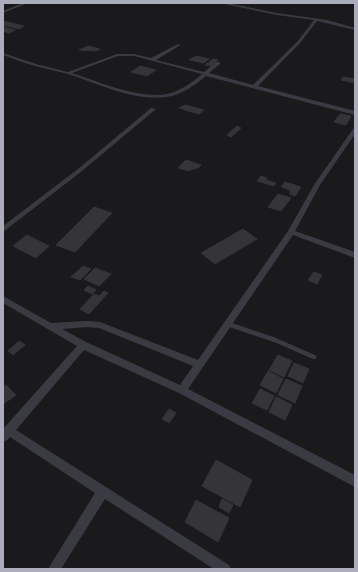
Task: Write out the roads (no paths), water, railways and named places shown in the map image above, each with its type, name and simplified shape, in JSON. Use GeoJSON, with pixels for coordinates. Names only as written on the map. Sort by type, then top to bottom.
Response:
{"type":"FeatureCollection","features":[{"type":"Feature","properties":{"kind":"street"},"geometry":{"type":"LineString","coordinates":[[3,12],[26,3]]}},
{"type":"Feature","properties":{"kind":"street"},"geometry":{"type":"LineString","coordinates":[[222,3],[339,24],[355,29]]}},
{"type":"Feature","properties":{"kind":"street"},"geometry":{"type":"LineString","coordinates":[[254,87],[298,42],[316,20]]}},
{"type":"Feature","properties":{"kind":"street"},"geometry":{"type":"LineString","coordinates":[[152,60],[178,45]]}},
{"type":"Feature","properties":{"kind":"street"},"geometry":{"type":"LineString","coordinates":[[3,54],[35,65],[68,73],[132,93],[149,96],[177,93],[204,75],[218,63]]}},
{"type":"Feature","properties":{"kind":"street"},"geometry":{"type":"LineString","coordinates":[[68,73],[117,55],[138,56],[204,75],[355,113]]}},
{"type":"Feature","properties":{"kind":"street"},"geometry":{"type":"LineString","coordinates":[[3,230],[80,170],[153,109]]}},
{"type":"Feature","properties":{"kind":"street"},"geometry":{"type":"LineString","coordinates":[[182,390],[291,232],[317,185],[355,130]]}},
{"type":"Feature","properties":{"kind":"street"},"geometry":{"type":"LineString","coordinates":[[291,232],[355,255]]}},
{"type":"Feature","properties":{"kind":"street"},"geometry":{"type":"LineString","coordinates":[[3,299],[83,345],[182,390],[355,481]]}},
{"type":"Feature","properties":{"kind":"street"},"geometry":{"type":"LineString","coordinates":[[51,326],[100,325],[199,364]]}},
{"type":"Feature","properties":{"kind":"street"},"geometry":{"type":"LineString","coordinates":[[83,345],[6,434],[103,491],[225,569]]}},
{"type":"Feature","properties":{"kind":"street"},"geometry":{"type":"LineString","coordinates":[[54,569],[103,491]]}},
{"type":"Feature","properties":{"kind":"lane"},"geometry":{"type":"LineString","coordinates":[[227,324],[275,340],[314,357]]}}]}
